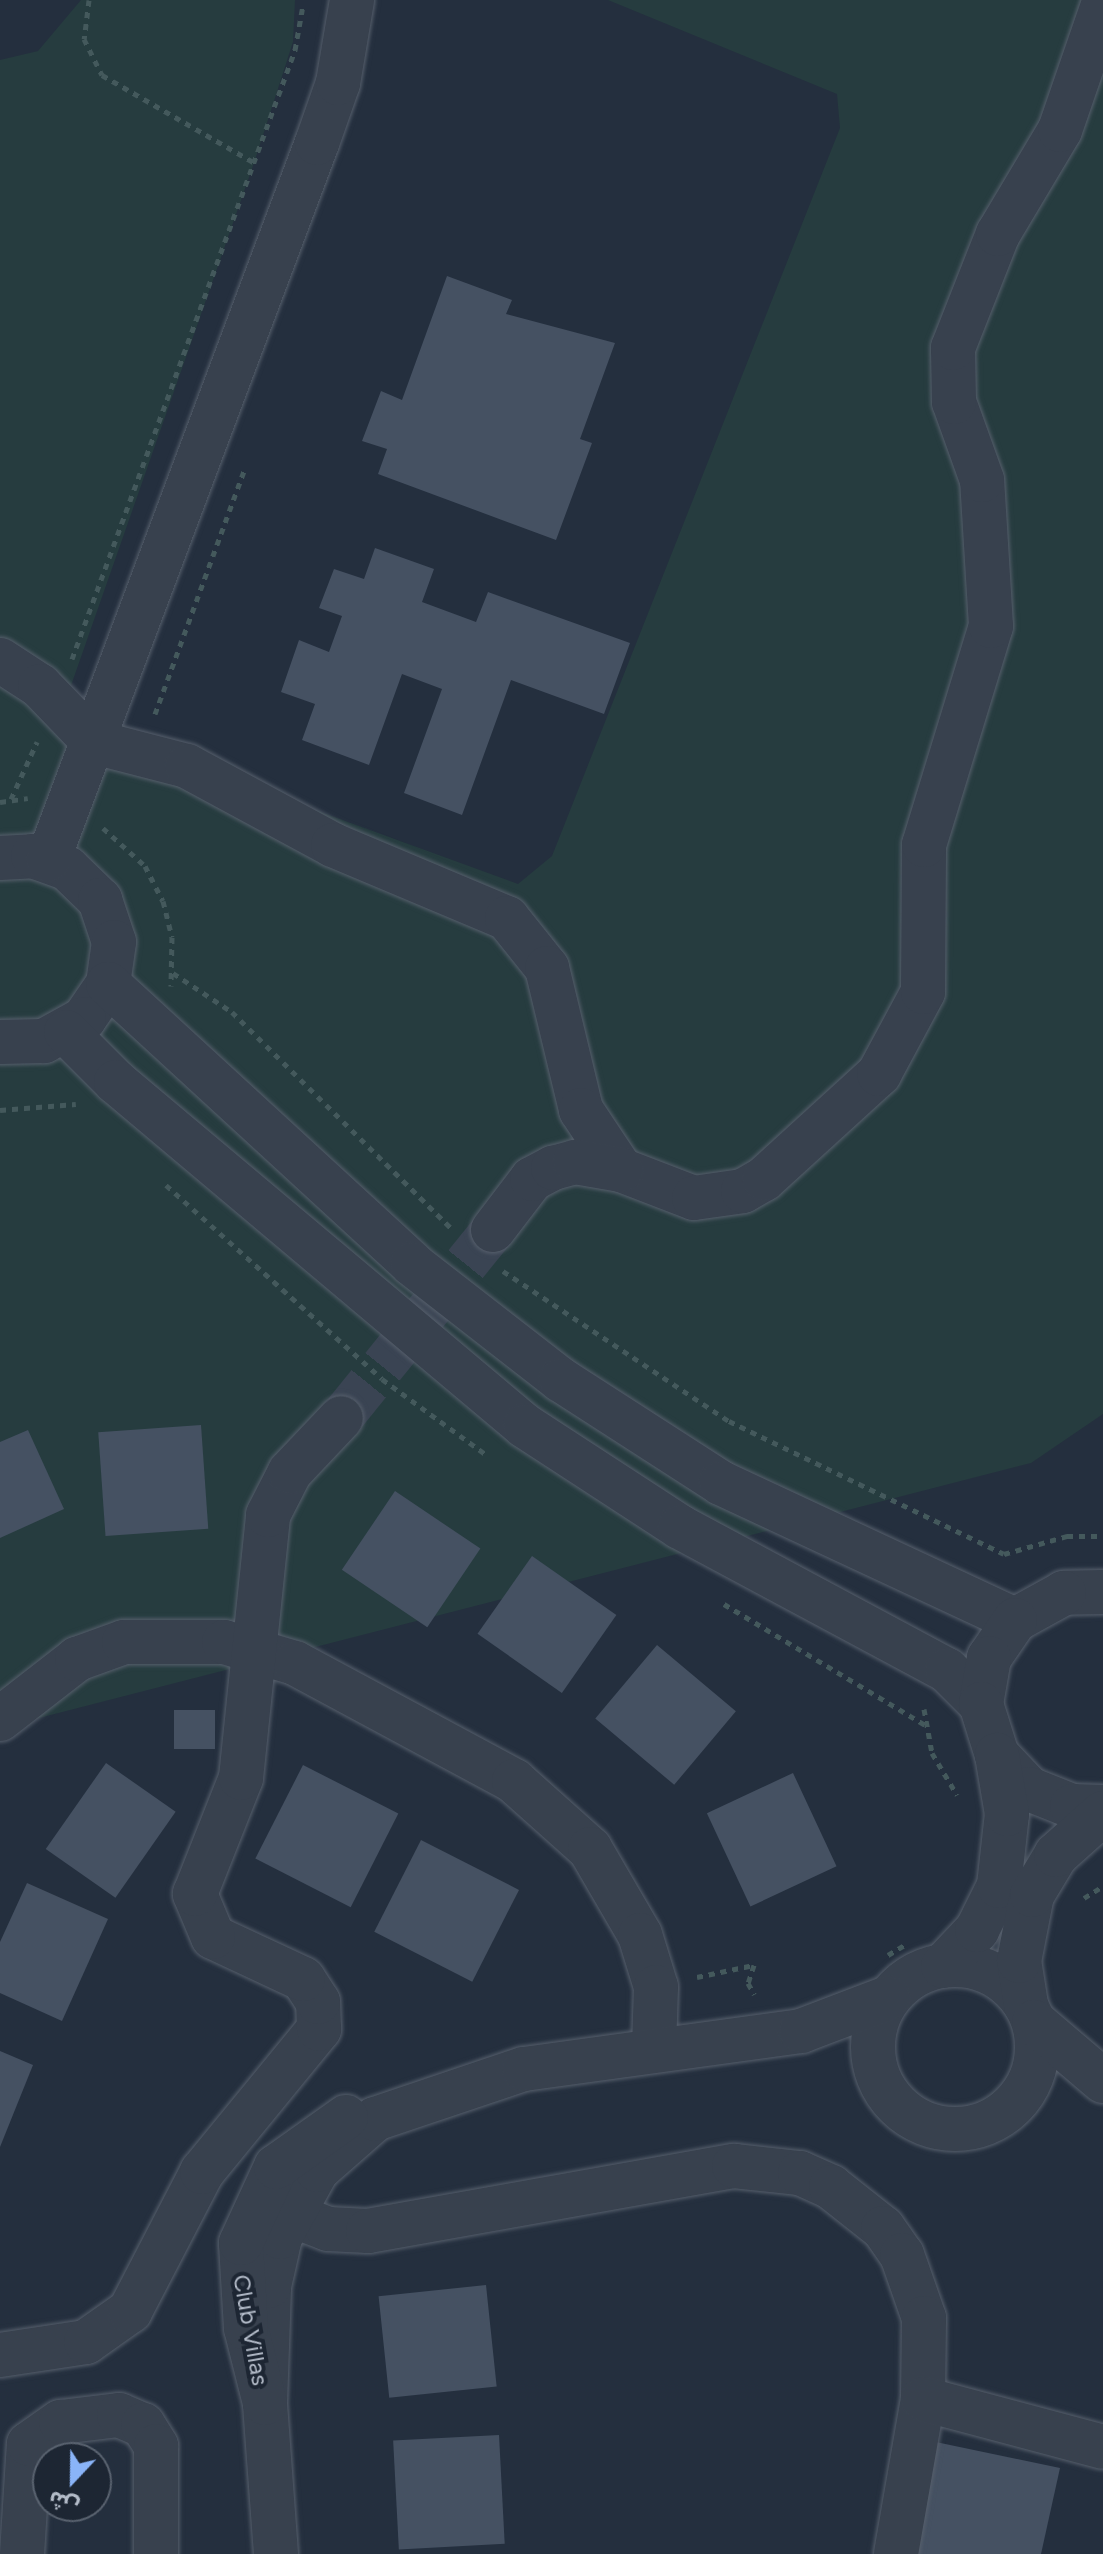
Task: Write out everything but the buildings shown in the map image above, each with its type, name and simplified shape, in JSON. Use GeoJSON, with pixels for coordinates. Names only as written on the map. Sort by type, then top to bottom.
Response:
{"type":"FeatureCollection","features":[{"type":"Feature","properties":{"kind":"street"},"geometry":{"type":"LineString","coordinates":[[48,860],[317,143],[338,83],[352,0]]}},
{"type":"Feature","properties":{"kind":"street"},"geometry":{"type":"LineString","coordinates":[[532,1179],[575,1162],[621,1170],[694,1198],[743,1191],[879,1074],[913,1022],[928,962],[924,845],[991,626],[982,480],[954,402],[953,348],[998,234],[1060,130],[1103,5]]}},
{"type":"Feature","properties":{"kind":"street"},"geometry":{"type":"LineString","coordinates":[[0,660],[56,701],[94,742],[187,766],[333,845],[507,918],[547,968],[590,1132],[621,1170]]}},
{"type":"Feature","properties":{"kind":"street"},"geometry":{"type":"LineString","coordinates":[[0,858],[48,860],[85,883],[109,920],[108,984],[66,1032],[44,1041],[0,1042]]}},
{"type":"Feature","properties":{"kind":"street"},"geometry":{"type":"LineString","coordinates":[[108,984],[412,1264],[561,1380],[721,1483],[1015,1620]]}},
{"type":"Feature","properties":{"kind":"street"},"geometry":{"type":"LineString","coordinates":[[66,1032],[116,1082],[525,1426],[680,1527],[947,1670],[981,1704]]}},
{"type":"Feature","properties":{"kind":"street"},"geometry":{"type":"LineString","coordinates":[[484,1244],[532,1179],[559,1119],[570,1059]]}},
{"type":"Feature","properties":{"kind":"street"},"geometry":{"type":"LineString","coordinates":[[0,2355],[69,2347],[116,2325],[142,2295],[202,2172],[319,2029],[318,2002],[303,1979],[213,1937],[196,1909],[199,1879],[241,1778],[268,1515],[290,1472],[341,1418]]}},
{"type":"Feature","properties":{"kind":"street"},"geometry":{"type":"LineString","coordinates":[[764,2019],[831,2023],[887,1979],[929,1953],[977,1930],[999,1886],[1007,1814],[997,1755],[981,1704],[989,1658],[1015,1620],[1064,1593],[1101,1561]]}},
{"type":"Feature","properties":{"kind":"street"},"geometry":{"type":"LineString","coordinates":[[0,1719],[77,1659],[124,1642],[174,1637],[255,1647],[514,1781],[555,1812],[618,1889],[656,1987],[654,2046]]}},
{"type":"Feature","properties":{"kind":"street"},"geometry":{"type":"LineString","coordinates":[[997,1755],[1049,1800],[1103,1807]]}},
{"type":"Feature","properties":{"kind":"street"},"geometry":{"type":"LineString","coordinates":[[1015,2104],[1036,2066],[1019,1961],[1032,1895],[1056,1855],[1103,1813]]}},
{"type":"Feature","properties":{"kind":"street"},"geometry":{"type":"LineString","coordinates":[[929,1953],[990,1973],[1103,2081]]}},
{"type":"Feature","properties":{"kind":"street"},"geometry":{"type":"LineString","coordinates":[[887,1979],[873,2044],[876,2068],[886,2090],[923,2123],[971,2127],[1015,2104],[1063,2088],[1103,2087]]}},
{"type":"Feature","properties":{"kind":"street"},"geometry":{"type":"LineString","coordinates":[[764,2019],[876,2068]]}},
{"type":"Feature","properties":{"kind":"street","name":"Club Villas"},"geometry":{"type":"LineString","coordinates":[[276,2554],[265,2403],[276,2167],[319,2131],[524,2069],[654,2046],[764,2019]]}},
{"type":"Feature","properties":{"kind":"street"},"geometry":{"type":"LineString","coordinates":[[202,2172],[328,2229],[368,2231],[734,2166],[800,2173],[859,2205],[902,2255],[924,2318],[923,2399],[896,2554]]}},
{"type":"Feature","properties":{"kind":"street"},"geometry":{"type":"LineString","coordinates":[[923,2399],[1103,2447]]}},
{"type":"Feature","properties":{"kind":"street"},"geometry":{"type":"LineString","coordinates":[[22,2554],[29,2444],[61,2422],[119,2415],[143,2425],[156,2446],[156,2554]]}},
{"type":"Feature","properties":{"kind":"path"},"geometry":{"type":"LineString","coordinates":[[89,0],[84,39],[102,75],[255,163]]}},
{"type":"Feature","properties":{"kind":"path"},"geometry":{"type":"LineString","coordinates":[[11,799],[56,701],[255,163],[304,0]]}},
{"type":"Feature","properties":{"kind":"path"},"geometry":{"type":"LineString","coordinates":[[173,973],[232,1012],[484,1244],[729,1421],[1004,1554],[1045,1540],[1101,1561]]}},
{"type":"Feature","properties":{"kind":"path"},"geometry":{"type":"LineString","coordinates":[[0,1110],[75,1104],[116,1082]]}},
{"type":"Feature","properties":{"kind":"path"},"geometry":{"type":"LineString","coordinates":[[1078,1907],[1103,1886]]}},
{"type":"Feature","properties":{"kind":"path"},"geometry":{"type":"LineString","coordinates":[[887,1979],[891,1949],[929,1953]]}},
{"type":"Feature","properties":{"kind":"path"},"geometry":{"type":"LineString","coordinates":[[656,1987],[750,1964],[764,2019]]}},
{"type":"Feature","properties":{"kind":"green space"},"geometry":{"type":"Polygon","coordinates":[[[81,0],[295,0],[293,42],[254,163],[60,717],[518,884],[552,856],[840,128],[837,94],[608,0],[1103,0],[1103,1414],[1031,1463],[0,1728],[0,60],[38,51],[81,0]]]}},
{"type":"Feature","properties":{"kind":"tunnel"},"geometry":{"type":"LineString","coordinates":[[341,1418],[493,1230]]}}]}
